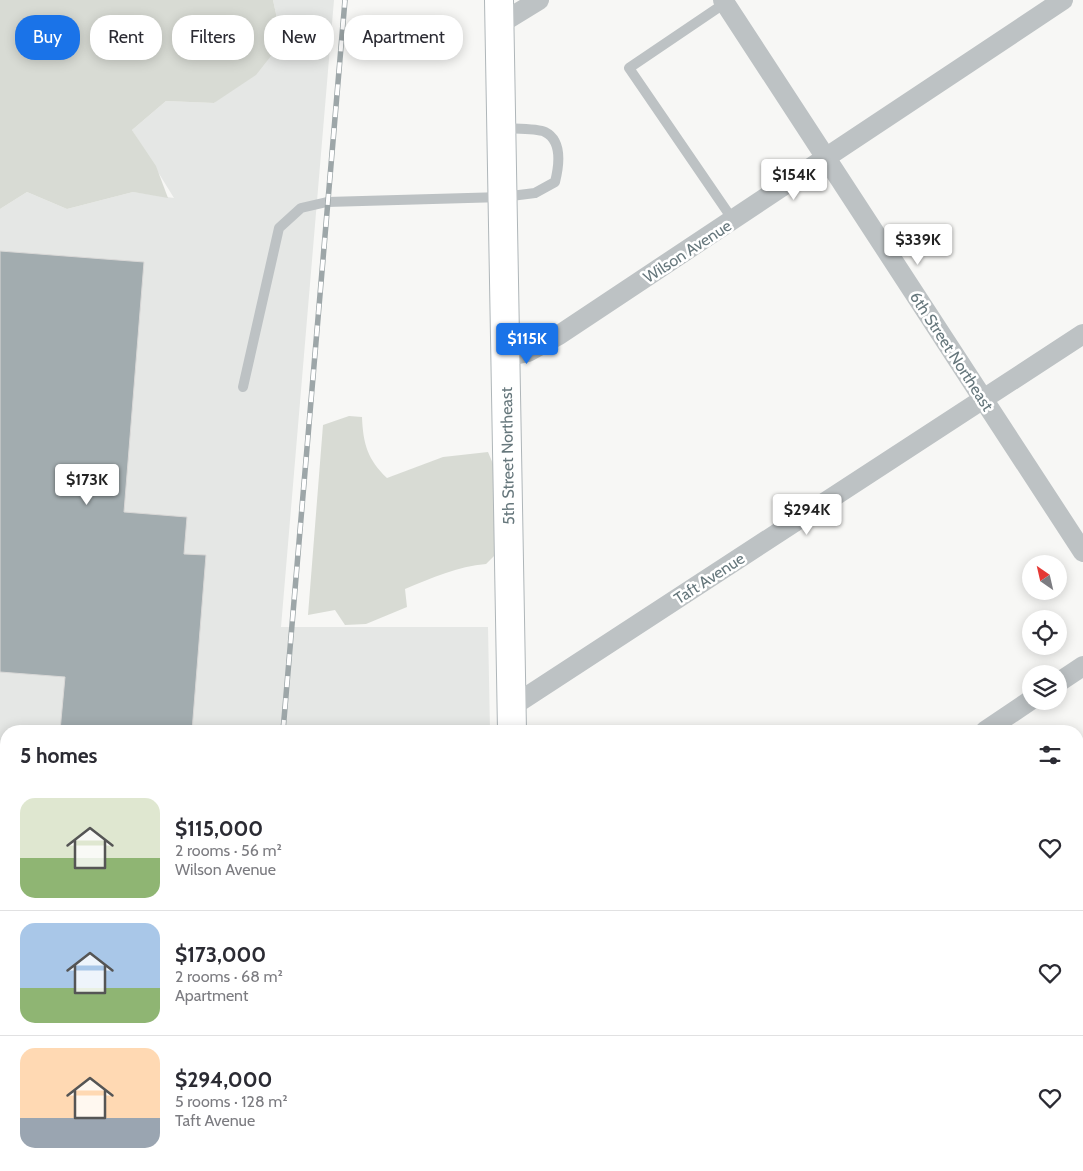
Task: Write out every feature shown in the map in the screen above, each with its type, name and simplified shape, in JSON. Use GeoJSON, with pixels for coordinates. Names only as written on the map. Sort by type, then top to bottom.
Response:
{"type":"FeatureCollection","features":[{"type":"Feature","properties":{"kind":"main road","name":"5th Street Northeast"},"geometry":{"type":"LineString","coordinates":[[500,12],[511,719]]}},
{"type":"Feature","properties":{"kind":"street"},"geometry":{"type":"LineString","coordinates":[[500,12],[539,0]]}},
{"type":"Feature","properties":{"kind":"street","name":"Wilson Avenue"},"geometry":{"type":"LineString","coordinates":[[506,357],[528,352],[559,335],[1063,0]]}},
{"type":"Feature","properties":{"kind":"street","name":"6th Street Northeast"},"geometry":{"type":"LineString","coordinates":[[724,1],[1083,552]]}},
{"type":"Feature","properties":{"kind":"street","name":"Taft Avenue"},"geometry":{"type":"LineString","coordinates":[[511,719],[1083,334]]}},
{"type":"Feature","properties":{"kind":"street"},"geometry":{"type":"LineString","coordinates":[[1067,677],[1083,666]]}},
{"type":"Feature","properties":{"kind":"street"},"geometry":{"type":"LineString","coordinates":[[994,725],[1022,706]]}},
{"type":"Feature","properties":{"kind":"lane"},"geometry":{"type":"LineString","coordinates":[[724,1],[629,68],[733,220]]}},
{"type":"Feature","properties":{"kind":"lane"},"geometry":{"type":"LineString","coordinates":[[243,387],[279,228],[301,208],[327,202],[503,197],[534,193],[544,190],[555,182],[558,160],[554,140],[544,132],[501,128]]}},
{"type":"Feature","properties":{"kind":"shaded area"},"geometry":{"type":"Polygon","coordinates":[[[0,0],[273,0],[276,15],[264,15],[264,60],[268,60],[256,75],[214,103],[166,101],[132,130],[156,166],[168,198],[133,192],[67,209],[27,192],[0,209],[0,0]]]}},
{"type":"Feature","properties":{"kind":"shaded area"},"geometry":{"type":"Polygon","coordinates":[[[273,0],[334,0],[333,15],[276,15],[273,0]]]}},
{"type":"Feature","properties":{"kind":"shaded area"},"geometry":{"type":"Polygon","coordinates":[[[264,58],[264,60],[329,60],[281,627],[488,627],[490,725],[0,725],[0,209],[27,192],[67,209],[133,192],[174,198],[132,130],[166,101],[214,103],[264,58]]]}},
{"type":"Feature","properties":{"kind":"shaded area"},"geometry":{"type":"Polygon","coordinates":[[[349,416],[362,417],[365,443],[368,451],[375,465],[387,478],[443,457],[488,452],[496,471],[497,553],[486,564],[455,570],[405,589],[407,607],[366,624],[345,625],[335,610],[308,615],[323,425],[349,416]]]}},
{"type":"Feature","properties":{"kind":"building"},"geometry":{"type":"Polygon","coordinates":[[[0,251],[144,262],[124,512],[187,517],[184,554],[206,555],[192,725],[61,725],[65,677],[0,672],[0,251]]]}},
{"type":"Feature","properties":{"kind":"railway"},"geometry":{"type":"LineString","coordinates":[[284,725],[345,0]]}}]}
